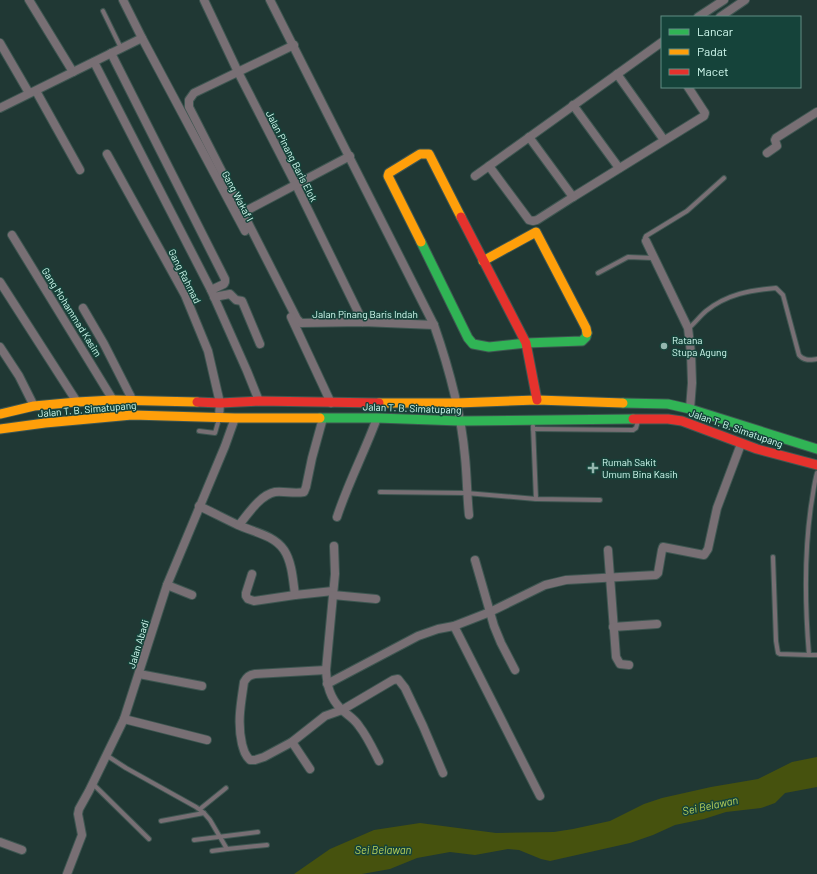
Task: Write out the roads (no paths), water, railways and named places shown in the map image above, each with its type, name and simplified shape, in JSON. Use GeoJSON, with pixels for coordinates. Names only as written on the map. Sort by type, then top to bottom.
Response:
{"type":"FeatureCollection","features":[{"type":"Feature","properties":{"kind":"main road"},"geometry":{"type":"LineString","coordinates":[[482,261],[536,232],[586,328],[586,337],[582,341],[526,343],[489,347],[473,344],[468,338],[388,176],[389,173],[420,154],[429,154],[482,261],[526,343],[537,400]]}},
{"type":"Feature","properties":{"kind":"main road","name":"Jalan T. B. Simatupang"},"geometry":{"type":"LineString","coordinates":[[0,414],[34,406],[113,400],[220,403],[259,401],[331,403],[457,403],[537,400],[668,404],[690,409],[817,449]]}},
{"type":"Feature","properties":{"kind":"main road","name":"Jalan T. B. Simatupang"},"geometry":{"type":"LineString","coordinates":[[0,429],[45,423],[132,415],[235,418],[377,418],[533,424],[610,419],[668,419],[682,421],[740,444],[817,465]]}},
{"type":"Feature","properties":{"kind":"main road"},"geometry":{"type":"LineString","coordinates":[[757,449],[760,432]]}},
{"type":"Feature","properties":{"kind":"street"},"geometry":{"type":"LineString","coordinates":[[29,0],[73,72]]}},
{"type":"Feature","properties":{"kind":"street","name":"Gang Wakaf I"},"geometry":{"type":"LineString","coordinates":[[123,0],[294,324],[331,403]]}},
{"type":"Feature","properties":{"kind":"street","name":"Jalan Pinang Baris Elok"},"geometry":{"type":"LineString","coordinates":[[204,0],[238,72],[296,185],[363,322]]}},
{"type":"Feature","properties":{"kind":"street"},"geometry":{"type":"LineString","coordinates":[[270,0],[434,324],[447,363],[457,403],[466,458],[466,493],[469,515]]}},
{"type":"Feature","properties":{"kind":"street"},"geometry":{"type":"LineString","coordinates":[[700,16],[724,0]]}},
{"type":"Feature","properties":{"kind":"street"},"geometry":{"type":"LineString","coordinates":[[721,16],[745,0]]}},
{"type":"Feature","properties":{"kind":"street"},"geometry":{"type":"LineString","coordinates":[[0,108],[142,38]]}},
{"type":"Feature","properties":{"kind":"street"},"geometry":{"type":"LineString","coordinates":[[0,43],[80,170]]}},
{"type":"Feature","properties":{"kind":"street"},"geometry":{"type":"LineString","coordinates":[[294,45],[194,93],[191,96],[189,107],[242,214],[350,156]]}},
{"type":"Feature","properties":{"kind":"street"},"geometry":{"type":"LineString","coordinates":[[475,176],[617,74],[661,45]]}},
{"type":"Feature","properties":{"kind":"street"},"geometry":{"type":"LineString","coordinates":[[111,53],[225,279],[224,284],[213,294]]}},
{"type":"Feature","properties":{"kind":"street"},"geometry":{"type":"LineString","coordinates":[[94,62],[213,294],[259,401]]}},
{"type":"Feature","properties":{"kind":"street"},"geometry":{"type":"LineString","coordinates":[[617,74],[664,140]]}},
{"type":"Feature","properties":{"kind":"street"},"geometry":{"type":"LineString","coordinates":[[489,166],[530,220],[536,220],[704,116],[705,113],[689,88]]}},
{"type":"Feature","properties":{"kind":"street"},"geometry":{"type":"LineString","coordinates":[[573,105],[619,168]]}},
{"type":"Feature","properties":{"kind":"street"},"geometry":{"type":"LineString","coordinates":[[767,153],[777,146],[775,140],[776,138],[817,112]]}},
{"type":"Feature","properties":{"kind":"street"},"geometry":{"type":"LineString","coordinates":[[529,137],[573,197]]}},
{"type":"Feature","properties":{"kind":"street","name":"Gang Rahmad"},"geometry":{"type":"LineString","coordinates":[[108,154],[185,295],[208,352],[220,403],[220,417]]}},
{"type":"Feature","properties":{"kind":"street","name":"Jalan Pinang Baris Indah"},"geometry":{"type":"LineString","coordinates":[[242,214],[297,319],[301,323],[363,322],[434,324]]}},
{"type":"Feature","properties":{"kind":"street","name":"Gang Mohammad Kasim"},"geometry":{"type":"LineString","coordinates":[[12,235],[113,400]]}},
{"type":"Feature","properties":{"kind":"street"},"geometry":{"type":"LineString","coordinates":[[646,242],[688,328],[691,361],[690,409]]}},
{"type":"Feature","properties":{"kind":"street"},"geometry":{"type":"LineString","coordinates":[[0,282],[77,402]]}},
{"type":"Feature","properties":{"kind":"street"},"geometry":{"type":"LineString","coordinates":[[213,294],[230,294],[236,300],[242,301],[260,344]]}},
{"type":"Feature","properties":{"kind":"street"},"geometry":{"type":"LineString","coordinates":[[83,308],[134,401]]}},
{"type":"Feature","properties":{"kind":"street"},"geometry":{"type":"LineString","coordinates":[[0,347],[19,376],[34,406]]}},
{"type":"Feature","properties":{"kind":"street","name":"Jalan Abadi"},"geometry":{"type":"LineString","coordinates":[[67,874],[82,835],[78,810],[93,784],[124,719],[167,585],[235,418]]}},
{"type":"Feature","properties":{"kind":"street"},"geometry":{"type":"LineString","coordinates":[[239,525],[261,499],[267,495],[276,492],[304,492],[324,418]]}},
{"type":"Feature","properties":{"kind":"street"},"geometry":{"type":"LineString","coordinates":[[337,517],[342,501],[377,418]]}},
{"type":"Feature","properties":{"kind":"street"},"geometry":{"type":"LineString","coordinates":[[327,684],[418,636],[438,629],[454,626],[490,612],[545,585],[566,580],[656,575],[658,572],[663,547],[702,555],[706,554],[717,508],[740,444]]}},
{"type":"Feature","properties":{"kind":"street"},"geometry":{"type":"LineString","coordinates":[[199,506],[271,538],[284,549],[289,561],[295,594]]}},
{"type":"Feature","properties":{"kind":"street"},"geometry":{"type":"LineString","coordinates":[[334,546],[335,574],[326,670],[327,684],[331,697],[342,710],[352,716],[360,726],[379,761]]}},
{"type":"Feature","properties":{"kind":"street"},"geometry":{"type":"LineString","coordinates":[[608,550],[613,626],[617,659],[620,664],[629,664]]}},
{"type":"Feature","properties":{"kind":"street"},"geometry":{"type":"LineString","coordinates":[[476,560],[490,612],[501,643],[515,670]]}},
{"type":"Feature","properties":{"kind":"street"},"geometry":{"type":"LineString","coordinates":[[252,574],[246,596],[250,600],[254,601],[295,594],[333,593],[376,599]]}},
{"type":"Feature","properties":{"kind":"street"},"geometry":{"type":"LineString","coordinates":[[167,585],[192,595]]}},
{"type":"Feature","properties":{"kind":"street"},"geometry":{"type":"LineString","coordinates":[[613,626],[657,624]]}},
{"type":"Feature","properties":{"kind":"street"},"geometry":{"type":"LineString","coordinates":[[454,626],[540,796]]}},
{"type":"Feature","properties":{"kind":"street"},"geometry":{"type":"LineString","coordinates":[[326,670],[255,674],[250,675],[244,682],[239,714],[239,732],[246,756],[250,760],[255,760],[292,742],[325,716],[342,710],[393,680],[398,679],[405,688],[424,726],[443,773]]}},
{"type":"Feature","properties":{"kind":"street"},"geometry":{"type":"LineString","coordinates":[[139,674],[202,686]]}},
{"type":"Feature","properties":{"kind":"street"},"geometry":{"type":"LineString","coordinates":[[124,719],[207,740]]}},
{"type":"Feature","properties":{"kind":"street"},"geometry":{"type":"LineString","coordinates":[[292,742],[310,769]]}},
{"type":"Feature","properties":{"kind":"street"},"geometry":{"type":"LineString","coordinates":[[0,842],[22,850]]}},
{"type":"Feature","properties":{"kind":"lane"},"geometry":{"type":"LineString","coordinates":[[103,11],[121,48]]}},
{"type":"Feature","properties":{"kind":"lane"},"geometry":{"type":"LineString","coordinates":[[646,242],[646,236],[687,211],[724,178]]}},
{"type":"Feature","properties":{"kind":"lane"},"geometry":{"type":"LineString","coordinates":[[598,273],[628,257],[653,258]]}},
{"type":"Feature","properties":{"kind":"lane"},"geometry":{"type":"LineString","coordinates":[[688,328],[706,310],[726,298],[746,291],[776,288],[783,295],[799,355],[802,359],[806,360],[817,358]]}},
{"type":"Feature","properties":{"kind":"lane"},"geometry":{"type":"LineString","coordinates":[[198,431],[215,433],[220,417]]}},
{"type":"Feature","properties":{"kind":"lane"},"geometry":{"type":"LineString","coordinates":[[610,419],[610,430]]}},
{"type":"Feature","properties":{"kind":"lane"},"geometry":{"type":"LineString","coordinates":[[536,499],[533,424],[610,430],[635,430],[638,419]]}},
{"type":"Feature","properties":{"kind":"lane"},"geometry":{"type":"LineString","coordinates":[[809,655],[806,599],[806,561],[809,522],[817,472]]}},
{"type":"Feature","properties":{"kind":"lane"},"geometry":{"type":"LineString","coordinates":[[380,492],[466,493],[536,499],[600,500]]}},
{"type":"Feature","properties":{"kind":"lane"},"geometry":{"type":"LineString","coordinates":[[773,557],[776,641],[778,653],[817,655]]}},
{"type":"Feature","properties":{"kind":"lane"},"geometry":{"type":"LineString","coordinates":[[106,755],[204,813],[227,849]]}},
{"type":"Feature","properties":{"kind":"lane"},"geometry":{"type":"LineString","coordinates":[[93,784],[149,839]]}},
{"type":"Feature","properties":{"kind":"lane"},"geometry":{"type":"LineString","coordinates":[[200,810],[226,788]]}},
{"type":"Feature","properties":{"kind":"lane"},"geometry":{"type":"LineString","coordinates":[[161,821],[204,813]]}},
{"type":"Feature","properties":{"kind":"lane"},"geometry":{"type":"LineString","coordinates":[[194,840],[258,832]]}},
{"type":"Feature","properties":{"kind":"lane"},"geometry":{"type":"LineString","coordinates":[[212,851],[267,845]]}},
{"type":"Feature","properties":{"kind":"water","name":"Sei Belawan"},"geometry":{"type":"Polygon","coordinates":[[[817,757],[817,787],[785,793],[775,803],[761,808],[726,812],[704,819],[675,825],[630,843],[550,861],[519,850],[508,849],[475,855],[450,852],[417,858],[390,869],[362,874],[294,874],[330,849],[374,830],[420,823],[496,833],[554,832],[573,829],[610,821],[644,804],[662,798],[711,787],[758,779],[792,762],[817,757]]]}},
{"type":"Feature","properties":{"kind":"place","name":"Ratana Stupa Agung"},"geometry":{"type":"Point","coordinates":[664,346]}},
{"type":"Feature","properties":{"kind":"place","name":"Rumah Sakit Umum Bina Kasih"},"geometry":{"type":"Point","coordinates":[593,468]}}]}
